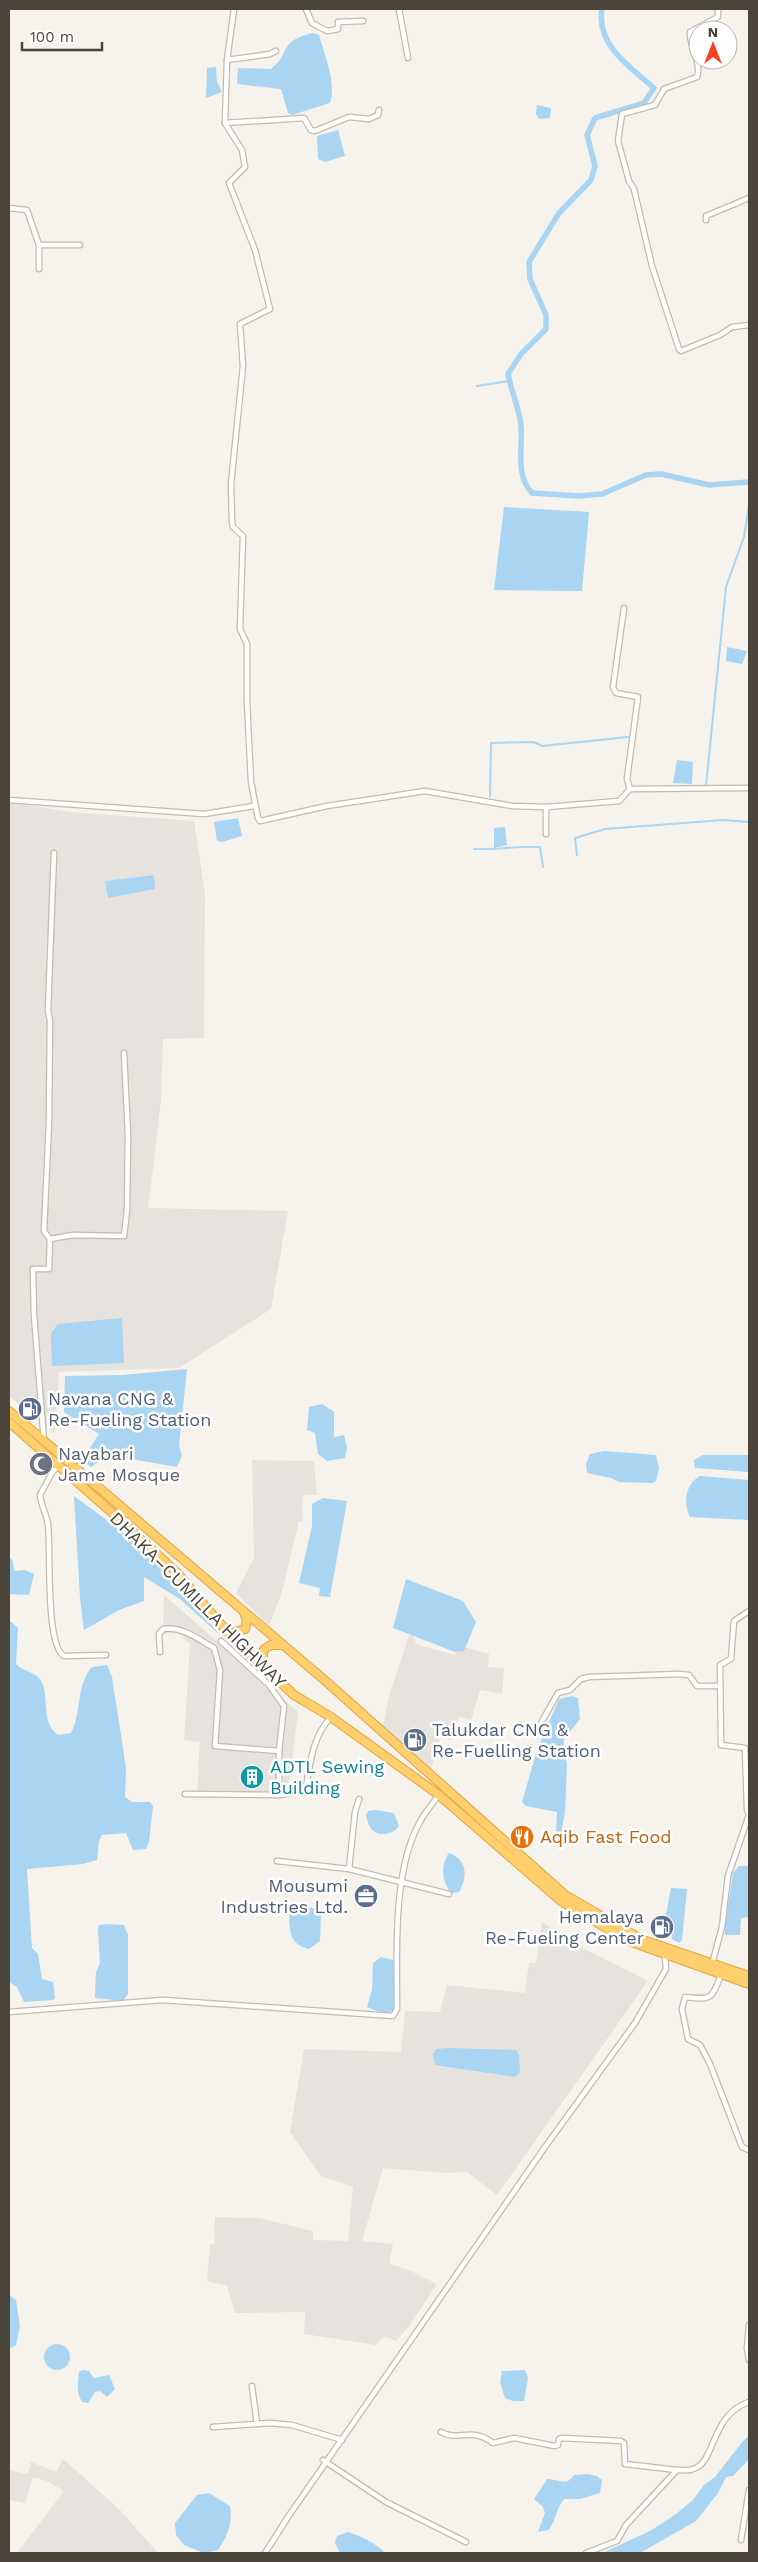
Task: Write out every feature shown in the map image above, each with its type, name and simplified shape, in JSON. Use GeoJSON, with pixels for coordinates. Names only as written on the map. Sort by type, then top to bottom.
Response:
{"type":"FeatureCollection","features":[{"type":"Feature","properties":{"kind":"highway","name":"DHAKA–CUMILLA HIGHWAY"},"geometry":{"type":"LineString","coordinates":[[9,1411],[44,1443],[282,1645],[564,1895],[644,1940],[749,1976]]}},
{"type":"Feature","properties":{"kind":"highway","name":"DHAKA–CUMILLA HIGHWAY"},"geometry":{"type":"LineString","coordinates":[[10,1425],[59,1466],[178,1574],[229,1634],[294,1695],[331,1718],[440,1795],[561,1901],[626,1940],[665,1956],[749,1984]]}},
{"type":"Feature","properties":{"kind":"highway"},"geometry":{"type":"LineString","coordinates":[[229,1634],[245,1629],[247,1621],[244,1612]]}},
{"type":"Feature","properties":{"kind":"highway"},"geometry":{"type":"LineString","coordinates":[[264,1667],[262,1660],[264,1649],[271,1645],[282,1645]]}},
{"type":"Feature","properties":{"kind":"street"},"geometry":{"type":"LineString","coordinates":[[234,9],[227,60],[225,123],[242,150],[245,160],[244,170],[229,183],[255,250],[270,310],[240,324],[243,366],[231,484],[233,527],[243,536],[240,628],[247,644],[247,701],[254,806],[260,821],[327,806],[424,791],[512,806],[546,807],[619,802],[630,789],[749,788]]}},
{"type":"Feature","properties":{"kind":"street"},"geometry":{"type":"LineString","coordinates":[[306,9],[312,23],[327,31],[338,29],[338,22],[363,21]]}},
{"type":"Feature","properties":{"kind":"street"},"geometry":{"type":"LineString","coordinates":[[399,9],[408,58]]}},
{"type":"Feature","properties":{"kind":"street"},"geometry":{"type":"LineString","coordinates":[[718,9],[718,17],[690,32],[690,40],[699,72],[697,77],[664,89],[656,105],[622,114],[618,141],[628,181],[634,189],[652,266],[680,349],[682,351],[720,336],[732,327],[749,325]]}},
{"type":"Feature","properties":{"kind":"street"},"geometry":{"type":"LineString","coordinates":[[227,60],[270,54],[276,51]]}},
{"type":"Feature","properties":{"kind":"street"},"geometry":{"type":"LineString","coordinates":[[225,123],[304,118],[311,130],[315,131],[349,117],[370,118],[378,115],[378,110]]}},
{"type":"Feature","properties":{"kind":"street"},"geometry":{"type":"LineString","coordinates":[[706,220],[706,216],[749,198]]}},
{"type":"Feature","properties":{"kind":"street"},"geometry":{"type":"LineString","coordinates":[[9,208],[26,210],[39,245],[39,269]]}},
{"type":"Feature","properties":{"kind":"street"},"geometry":{"type":"LineString","coordinates":[[39,245],[80,245]]}},
{"type":"Feature","properties":{"kind":"street"},"geometry":{"type":"LineString","coordinates":[[624,608],[613,687],[616,692],[638,697],[627,779],[630,789]]}},
{"type":"Feature","properties":{"kind":"street"},"geometry":{"type":"LineString","coordinates":[[9,800],[204,814],[254,806]]}},
{"type":"Feature","properties":{"kind":"street"},"geometry":{"type":"LineString","coordinates":[[546,807],[546,834]]}},
{"type":"Feature","properties":{"kind":"street"},"geometry":{"type":"LineString","coordinates":[[44,1443],[34,1315],[33,1270],[49,1269],[50,1239],[44,1231],[49,1122],[50,1020],[48,1011],[54,853]]}},
{"type":"Feature","properties":{"kind":"street"},"geometry":{"type":"LineString","coordinates":[[50,1239],[73,1235],[124,1236],[127,1210],[128,1135],[124,1054]]}},
{"type":"Feature","properties":{"kind":"street"},"geometry":{"type":"LineString","coordinates":[[59,1466],[53,1471],[40,1496],[48,1522],[48,1584],[57,1647],[64,1656],[106,1655]]}},
{"type":"Feature","properties":{"kind":"street"},"geometry":{"type":"LineString","coordinates":[[712,1964],[722,1928],[728,1876],[749,1815],[745,1748],[723,1746],[720,1743],[720,1665],[731,1659],[734,1621],[749,1611]]}},
{"type":"Feature","properties":{"kind":"street"},"geometry":{"type":"LineString","coordinates":[[160,1652],[159,1634],[163,1629],[168,1628],[182,1630],[214,1648],[220,1670],[215,1746],[279,1751]]}},
{"type":"Feature","properties":{"kind":"street"},"geometry":{"type":"LineString","coordinates":[[220,1641],[269,1685],[284,1706],[279,1751],[279,1795]]}},
{"type":"Feature","properties":{"kind":"street"},"geometry":{"type":"LineString","coordinates":[[537,1730],[558,1693],[570,1690],[581,1680],[589,1677],[679,1674],[689,1675],[696,1686],[720,1686]]}},
{"type":"Feature","properties":{"kind":"street"},"geometry":{"type":"LineString","coordinates":[[186,1794],[279,1795],[306,1790],[315,1740],[319,1730],[331,1718]]}},
{"type":"Feature","properties":{"kind":"street"},"geometry":{"type":"LineString","coordinates":[[9,2012],[163,2000],[393,2016],[397,2009],[397,1929],[402,1882],[409,1849],[421,1820],[440,1795]]}},
{"type":"Feature","properties":{"kind":"street"},"geometry":{"type":"LineString","coordinates":[[349,1869],[355,1812],[359,1799]]}},
{"type":"Feature","properties":{"kind":"street"},"geometry":{"type":"LineString","coordinates":[[276,1862],[349,1869],[449,1894]]}},
{"type":"Feature","properties":{"kind":"street"},"geometry":{"type":"LineString","coordinates":[[266,2553],[325,2461],[342,2440],[545,2147],[635,2023],[666,1968],[665,1956]]}},
{"type":"Feature","properties":{"kind":"street"},"geometry":{"type":"LineString","coordinates":[[721,1974],[711,1997],[708,1999],[684,1997],[682,2009],[688,2039],[700,2045],[710,2064],[742,2146],[749,2150]]}},
{"type":"Feature","properties":{"kind":"street"},"geometry":{"type":"LineString","coordinates":[[749,2325],[747,2348],[749,2360]]}},
{"type":"Feature","properties":{"kind":"street"},"geometry":{"type":"LineString","coordinates":[[252,2386],[256,2424]]}},
{"type":"Feature","properties":{"kind":"street"},"geometry":{"type":"LineString","coordinates":[[441,2432],[450,2435],[474,2433],[484,2436],[493,2444],[514,2438],[555,2446],[558,2445],[559,2439],[563,2438],[621,2441],[624,2444],[625,2464],[677,2470],[694,2469],[704,2463],[722,2422],[735,2409],[749,2402]]}},
{"type":"Feature","properties":{"kind":"street"},"geometry":{"type":"LineString","coordinates":[[213,2427],[256,2424],[292,2425],[342,2440]]}},
{"type":"Feature","properties":{"kind":"street"},"geometry":{"type":"LineString","coordinates":[[325,2461],[386,2502],[466,2542]]}},
{"type":"Feature","properties":{"kind":"street"},"geometry":{"type":"LineString","coordinates":[[586,2553],[617,2541],[626,2525],[677,2470]]}},
{"type":"Feature","properties":{"kind":"street"},"geometry":{"type":"LineString","coordinates":[[740,2540],[749,2490]]}},
{"type":"Feature","properties":{"kind":"shaded area"},"geometry":{"type":"Polygon","coordinates":[[[9,802],[70,812],[194,821],[205,894],[204,1038],[163,1039],[161,1101],[148,1208],[288,1211],[271,1309],[179,1368],[59,1372],[55,1434],[9,1396],[9,802]]]}},
{"type":"Feature","properties":{"kind":"shaded area"},"geometry":{"type":"Polygon","coordinates":[[[252,1460],[314,1461],[317,1495],[303,1495],[302,1522],[299,1521],[282,1592],[269,1626],[236,1593],[254,1558],[252,1460]]]}},
{"type":"Feature","properties":{"kind":"shaded area"},"geometry":{"type":"Polygon","coordinates":[[[164,1595],[298,1712],[288,1793],[278,1798],[197,1793],[200,1742],[184,1740],[190,1644],[180,1634],[163,1633],[164,1595]]]}},
{"type":"Feature","properties":{"kind":"shaded area"},"geometry":{"type":"Polygon","coordinates":[[[409,1635],[414,1636],[416,1644],[455,1655],[460,1646],[489,1654],[488,1667],[504,1668],[502,1694],[480,1690],[471,1720],[459,1717],[451,1740],[440,1737],[430,1773],[382,1731],[389,1696],[409,1635]]]}},
{"type":"Feature","properties":{"kind":"shaded area"},"geometry":{"type":"Polygon","coordinates":[[[542,1922],[577,1945],[648,1981],[497,2195],[467,2172],[445,2173],[383,2168],[362,2241],[393,2244],[389,2263],[437,2284],[409,2326],[396,2341],[384,2336],[376,2345],[304,2334],[305,2312],[235,2313],[227,2286],[207,2281],[210,2244],[214,2244],[215,2217],[259,2218],[313,2231],[313,2240],[348,2241],[353,2187],[321,2176],[290,2132],[304,2049],[401,2052],[405,2011],[440,2012],[447,1985],[525,1993],[529,1963],[536,1963],[542,1922]]]}},
{"type":"Feature","properties":{"kind":"shaded area"},"geometry":{"type":"Polygon","coordinates":[[[63,2459],[120,2510],[158,2553],[17,2553],[64,2491],[47,2481],[33,2477],[25,2503],[9,2500],[9,2470],[28,2474],[31,2462],[56,2472],[63,2459]]]}},
{"type":"Feature","properties":{"kind":"water"},"geometry":{"type":"Polygon","coordinates":[[[313,33],[319,35],[329,69],[332,87],[330,103],[292,115],[288,113],[281,89],[237,84],[238,68],[271,69],[294,40],[313,33]]]}},
{"type":"Feature","properties":{"kind":"water"},"geometry":{"type":"Polygon","coordinates":[[[216,67],[217,82],[222,92],[206,98],[207,68],[216,67]]]}},
{"type":"Feature","properties":{"kind":"water"},"geometry":{"type":"Polygon","coordinates":[[[537,105],[551,108],[550,118],[539,119],[536,114],[537,105]]]}},
{"type":"Feature","properties":{"kind":"water"},"geometry":{"type":"Polygon","coordinates":[[[338,130],[345,156],[325,162],[318,159],[317,136],[338,130]]]}},
{"type":"Feature","properties":{"kind":"water"},"geometry":{"type":"Polygon","coordinates":[[[504,507],[589,512],[582,591],[494,590],[504,507]]]}},
{"type":"Feature","properties":{"kind":"water"},"geometry":{"type":"Polygon","coordinates":[[[727,647],[747,651],[742,664],[726,661],[727,647]]]}},
{"type":"Feature","properties":{"kind":"water"},"geometry":{"type":"Polygon","coordinates":[[[677,760],[693,762],[692,784],[673,783],[677,760]]]}},
{"type":"Feature","properties":{"kind":"water"},"geometry":{"type":"Polygon","coordinates":[[[238,818],[242,836],[222,842],[217,841],[214,822],[238,818]]]}},
{"type":"Feature","properties":{"kind":"water"},"geometry":{"type":"Polygon","coordinates":[[[505,827],[507,845],[494,848],[494,828],[505,827]]]}},
{"type":"Feature","properties":{"kind":"water"},"geometry":{"type":"Polygon","coordinates":[[[154,875],[155,889],[108,898],[105,881],[154,875]]]}},
{"type":"Feature","properties":{"kind":"water"},"geometry":{"type":"Polygon","coordinates":[[[122,1318],[124,1363],[52,1366],[51,1333],[58,1324],[122,1318]]]}},
{"type":"Feature","properties":{"kind":"water"},"geometry":{"type":"Polygon","coordinates":[[[187,1369],[179,1446],[182,1456],[177,1467],[120,1457],[106,1457],[91,1467],[85,1462],[84,1457],[99,1434],[64,1412],[65,1376],[122,1375],[187,1369]]]}},
{"type":"Feature","properties":{"kind":"water"},"geometry":{"type":"Polygon","coordinates":[[[322,1404],[334,1412],[334,1437],[344,1435],[347,1448],[345,1458],[327,1461],[318,1454],[315,1433],[307,1430],[309,1407],[322,1404]]]}},
{"type":"Feature","properties":{"kind":"water"},"geometry":{"type":"Polygon","coordinates":[[[604,1451],[656,1455],[659,1469],[656,1481],[652,1483],[619,1482],[611,1478],[587,1473],[586,1464],[590,1454],[604,1451]]]}},
{"type":"Feature","properties":{"kind":"water"},"geometry":{"type":"Polygon","coordinates":[[[703,1455],[749,1455],[749,1472],[695,1468],[694,1460],[703,1455]]]}},
{"type":"Feature","properties":{"kind":"water"},"geometry":{"type":"Polygon","coordinates":[[[700,1476],[749,1480],[749,1520],[690,1517],[686,1506],[688,1489],[700,1476]]]}},
{"type":"Feature","properties":{"kind":"water"},"geometry":{"type":"Polygon","coordinates":[[[74,1496],[139,1544],[222,1637],[180,1599],[144,1577],[144,1601],[119,1610],[84,1630],[80,1598],[74,1496]]]}},
{"type":"Feature","properties":{"kind":"water"},"geometry":{"type":"Polygon","coordinates":[[[323,1498],[347,1501],[330,1597],[319,1596],[320,1588],[299,1583],[312,1526],[312,1504],[323,1498]]]}},
{"type":"Feature","properties":{"kind":"water"},"geometry":{"type":"Polygon","coordinates":[[[9,1557],[13,1561],[14,1571],[25,1570],[34,1574],[29,1595],[9,1594],[9,1557]]]}},
{"type":"Feature","properties":{"kind":"water"},"geometry":{"type":"Polygon","coordinates":[[[406,1579],[463,1601],[476,1622],[464,1651],[455,1652],[393,1628],[406,1579]]]}},
{"type":"Feature","properties":{"kind":"water"},"geometry":{"type":"Polygon","coordinates":[[[9,1620],[18,1628],[16,1664],[37,1676],[42,1682],[49,1724],[58,1735],[71,1733],[77,1717],[81,1690],[87,1674],[92,1667],[107,1665],[112,1677],[126,1768],[125,1797],[132,1802],[150,1802],[153,1806],[149,1842],[146,1849],[133,1850],[126,1833],[102,1835],[99,1841],[97,1860],[83,1864],[27,1869],[32,1948],[38,1954],[42,1979],[53,1982],[55,1998],[53,2000],[24,2002],[17,1987],[9,1982],[9,1620]]]}},
{"type":"Feature","properties":{"kind":"water"},"geometry":{"type":"Polygon","coordinates":[[[572,1696],[578,1698],[580,1719],[564,1739],[563,1747],[567,1764],[565,1812],[561,1834],[556,1831],[557,1812],[526,1806],[522,1802],[537,1750],[559,1699],[572,1696]]]}},
{"type":"Feature","properties":{"kind":"water"},"geometry":{"type":"Polygon","coordinates":[[[375,1810],[394,1813],[399,1826],[393,1832],[377,1833],[370,1827],[366,1815],[368,1811],[375,1810]]]}},
{"type":"Feature","properties":{"kind":"water"},"geometry":{"type":"Polygon","coordinates":[[[449,1853],[459,1860],[464,1869],[464,1880],[459,1892],[451,1893],[444,1879],[443,1868],[449,1853]]]}},
{"type":"Feature","properties":{"kind":"water"},"geometry":{"type":"Polygon","coordinates":[[[739,1866],[749,1866],[749,1917],[741,1918],[740,1935],[725,1935],[733,1873],[739,1866]]]}},
{"type":"Feature","properties":{"kind":"water"},"geometry":{"type":"Polygon","coordinates":[[[671,1888],[687,1889],[682,1940],[679,1943],[672,1939],[673,1924],[665,1920],[671,1888]]]}},
{"type":"Feature","properties":{"kind":"water"},"geometry":{"type":"Polygon","coordinates":[[[296,1903],[321,1911],[320,1941],[309,1949],[297,1943],[291,1934],[289,1909],[296,1903]]]}},
{"type":"Feature","properties":{"kind":"water"},"geometry":{"type":"Polygon","coordinates":[[[99,1925],[124,1925],[128,1935],[128,1994],[123,2001],[95,1998],[96,1972],[100,1963],[98,1929],[99,1925]]]}},
{"type":"Feature","properties":{"kind":"water"},"geometry":{"type":"Polygon","coordinates":[[[381,1957],[393,1960],[397,1966],[393,2011],[382,2013],[367,2007],[372,1990],[373,1963],[381,1957]]]}},
{"type":"Feature","properties":{"kind":"water"},"geometry":{"type":"Polygon","coordinates":[[[436,2049],[516,2050],[519,2055],[520,2073],[515,2077],[435,2065],[433,2055],[436,2049]]]}},
{"type":"Feature","properties":{"kind":"water"},"geometry":{"type":"Polygon","coordinates":[[[9,2295],[16,2300],[20,2326],[16,2345],[9,2349],[9,2295]]]}},
{"type":"Feature","properties":{"kind":"water"},"geometry":{"type":"Polygon","coordinates":[[[57,2344],[66,2348],[70,2357],[66,2366],[57,2370],[48,2366],[44,2357],[48,2348],[57,2344]]]}},
{"type":"Feature","properties":{"kind":"water"},"geometry":{"type":"Polygon","coordinates":[[[83,2370],[89,2371],[94,2378],[109,2375],[115,2389],[107,2397],[100,2391],[95,2392],[88,2403],[82,2402],[78,2391],[78,2384],[79,2372],[83,2370]]]}},
{"type":"Feature","properties":{"kind":"water"},"geometry":{"type":"Polygon","coordinates":[[[525,2370],[528,2378],[524,2401],[513,2401],[505,2398],[500,2382],[502,2371],[525,2370]]]}},
{"type":"Feature","properties":{"kind":"water"},"geometry":{"type":"Polygon","coordinates":[[[749,2436],[749,2459],[733,2476],[726,2477],[718,2493],[696,2521],[640,2553],[602,2553],[650,2531],[676,2514],[693,2500],[704,2485],[715,2477],[749,2436]]]}},
{"type":"Feature","properties":{"kind":"water"},"geometry":{"type":"Polygon","coordinates":[[[588,2474],[597,2476],[602,2480],[600,2493],[580,2499],[564,2499],[549,2530],[538,2532],[545,2513],[543,2507],[534,2499],[547,2479],[566,2482],[574,2475],[588,2474]]]}},
{"type":"Feature","properties":{"kind":"water"},"geometry":{"type":"Polygon","coordinates":[[[209,2493],[230,2506],[231,2518],[227,2535],[218,2550],[204,2553],[184,2545],[176,2535],[175,2523],[197,2495],[209,2493]]]}},
{"type":"Feature","properties":{"kind":"water"},"geometry":{"type":"Polygon","coordinates":[[[348,2532],[368,2540],[385,2553],[340,2553],[335,2543],[337,2536],[348,2532]]]}},
{"type":"Feature","properties":{"kind":"waterway"},"geometry":{"type":"LineString","coordinates":[[602,9],[601,22],[609,44],[625,63],[654,88],[644,103],[595,118],[587,135],[595,166],[591,180],[559,213],[529,262],[530,279],[546,315],[546,329],[521,354],[508,374],[520,419],[521,467],[523,476],[526,485],[532,493],[579,496],[602,494],[646,475],[661,474],[709,485],[749,482]]}},
{"type":"Feature","properties":{"kind":"waterway"},"geometry":{"type":"LineString","coordinates":[[477,386],[509,381]]}},
{"type":"Feature","properties":{"kind":"waterway"},"geometry":{"type":"LineString","coordinates":[[698,786],[706,786],[726,587],[744,537],[749,505]]}},
{"type":"Feature","properties":{"kind":"waterway"},"geometry":{"type":"LineString","coordinates":[[490,796],[491,743],[534,742],[542,746],[628,737]]}},
{"type":"Feature","properties":{"kind":"waterway"},"geometry":{"type":"LineString","coordinates":[[577,855],[575,838],[605,829],[723,820],[749,822]]}},
{"type":"Feature","properties":{"kind":"waterway"},"geometry":{"type":"LineString","coordinates":[[474,849],[540,847],[543,867]]}},
{"type":"Feature","properties":{"kind":"place","name":"Navana CNG & Re-Fueling Station"},"geometry":{"type":"Point","coordinates":[30,1409]}},
{"type":"Feature","properties":{"kind":"place","name":"Nayabari Jame Mosque"},"geometry":{"type":"Point","coordinates":[41,1464]}},
{"type":"Feature","properties":{"kind":"place","name":"Talukdar CNG & Re-Fuelling Station"},"geometry":{"type":"Point","coordinates":[415,1740]}},
{"type":"Feature","properties":{"kind":"place","name":"ADTL Sewing Building"},"geometry":{"type":"Point","coordinates":[252,1777]}},
{"type":"Feature","properties":{"kind":"place","name":"Aqib Fast Food"},"geometry":{"type":"Point","coordinates":[522,1837]}},
{"type":"Feature","properties":{"kind":"place","name":"Mousumi Industries Ltd."},"geometry":{"type":"Point","coordinates":[366,1896]}},
{"type":"Feature","properties":{"kind":"place","name":"Hemalaya Re-Fueling Center"},"geometry":{"type":"Point","coordinates":[662,1927]}}]}
